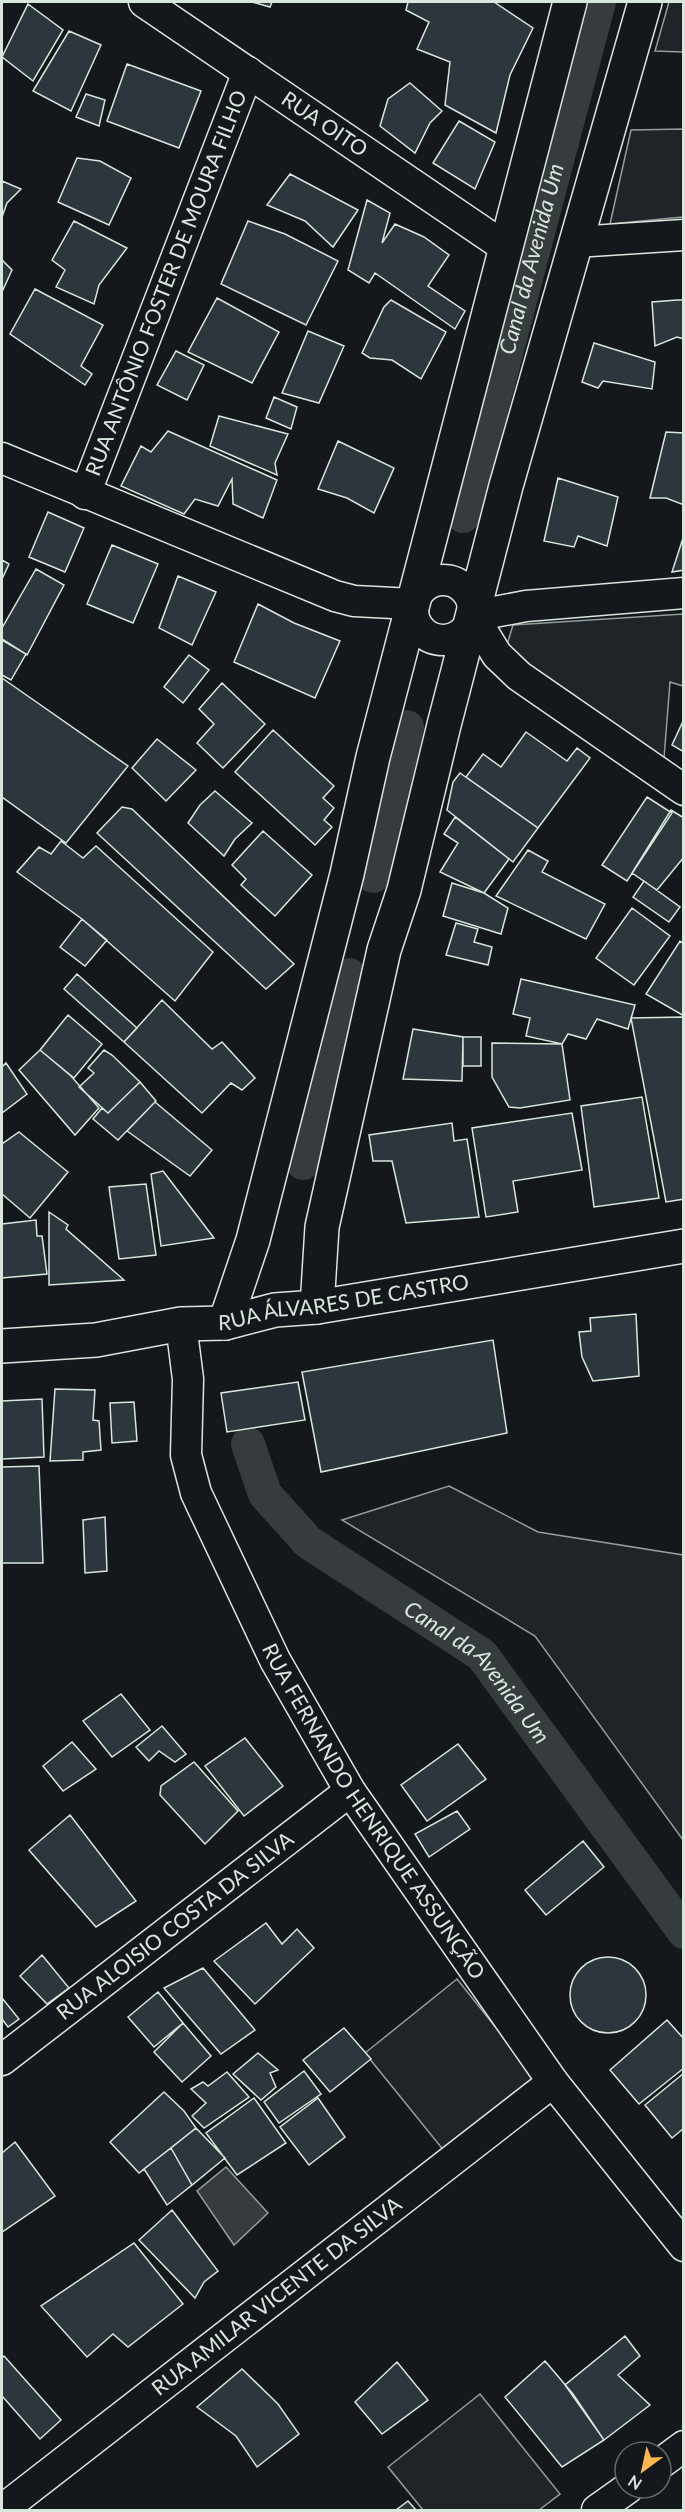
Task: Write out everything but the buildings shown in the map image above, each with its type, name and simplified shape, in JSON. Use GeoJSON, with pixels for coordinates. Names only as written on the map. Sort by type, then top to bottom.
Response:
{"type":"FeatureCollection","features":[{"type":"Feature","properties":{"kind":"street","name":"RUA OITO"},"geometry":{"type":"LineString","coordinates":[[144,2],[505,248]]}},
{"type":"Feature","properties":{"kind":"street"},"geometry":{"type":"LineString","coordinates":[[225,1323],[253,1240],[413,604],[570,2]]}},
{"type":"Feature","properties":{"kind":"street"},"geometry":{"type":"LineString","coordinates":[[317,1307],[322,1227],[384,950],[404,890],[506,486],[645,2]]}},
{"type":"Feature","properties":{"kind":"street","name":"RUA ANTÔNIO FOSTER DE MOURA FILHO"},"geometry":{"type":"LineString","coordinates":[[85,494],[248,72]]}},
{"type":"Feature","properties":{"kind":"street"},"geometry":{"type":"LineString","coordinates":[[575,242],[684,235]]}},
{"type":"Feature","properties":{"kind":"street"},"geometry":{"type":"LineString","coordinates":[[2,458],[335,596],[354,601],[413,604]]}},
{"type":"Feature","properties":{"kind":"street"},"geometry":{"type":"LineString","coordinates":[[684,593],[526,606],[473,616],[464,632],[447,640],[438,640],[421,631],[413,614],[413,604],[422,587],[439,579],[458,583],[471,597],[473,616],[497,655],[519,676],[684,790]]}},
{"type":"Feature","properties":{"kind":"street","name":"RUA ÁLVARES DE CASTRO"},"geometry":{"type":"LineString","coordinates":[[2,1346],[96,1340],[181,1324],[225,1323],[275,1310],[317,1307],[684,1246]]}},
{"type":"Feature","properties":{"kind":"street","name":"RUA FERNANDO HENRIQUE ASSUNÇÃO"},"geometry":{"type":"LineString","coordinates":[[181,1324],[188,1379],[186,1455],[196,1493],[275,1660],[350,1791],[553,2082],[684,2246]]}},
{"type":"Feature","properties":{"kind":"street","name":"RUA ALOISIO COSTA DA SILVA"},"geometry":{"type":"LineString","coordinates":[[2,2060],[350,1791]]}},
{"type":"Feature","properties":{"kind":"street","name":"RUA AMILAR VICENTE DA SILVA"},"geometry":{"type":"LineString","coordinates":[[2,2510],[553,2082]]}},
{"type":"Feature","properties":{"kind":"street"},"geometry":{"type":"LineString","coordinates":[[597,2511],[613,2499]]}},
{"type":"Feature","properties":{"kind":"shaded area"},"geometry":{"type":"Polygon","coordinates":[[[669,2],[683,2],[683,52],[655,51],[669,2]]]}},
{"type":"Feature","properties":{"kind":"shaded area"},"geometry":{"type":"Polygon","coordinates":[[[683,129],[683,217],[610,224],[631,130],[683,129]]]}},
{"type":"Feature","properties":{"kind":"shaded area"},"geometry":{"type":"Polygon","coordinates":[[[683,614],[683,686],[670,682],[664,758],[506,648],[513,625],[683,614]]]}},
{"type":"Feature","properties":{"kind":"shaded area"},"geometry":{"type":"Polygon","coordinates":[[[449,1486],[538,1532],[683,1555],[683,1840],[535,1636],[342,1520],[449,1486]]]}},
{"type":"Feature","properties":{"kind":"shaded area"},"geometry":{"type":"Polygon","coordinates":[[[457,1979],[537,2079],[445,2152],[365,2053],[457,1979]]]}},
{"type":"Feature","properties":{"kind":"shaded area"},"geometry":{"type":"Polygon","coordinates":[[[226,2167],[268,2213],[234,2245],[197,2191],[226,2167]]]}},
{"type":"Feature","properties":{"kind":"shaded area"},"geometry":{"type":"Polygon","coordinates":[[[480,2394],[560,2494],[539,2510],[423,2510],[388,2467],[480,2394]]]}},
{"type":"Feature","properties":{"kind":"waterway","name":"Canal da Avenida Um"},"geometry":{"type":"LineString","coordinates":[[463,516],[599,2]]}},
{"type":"Feature","properties":{"kind":"waterway","name":"Canal da Avenida Um"},"geometry":{"type":"LineString","coordinates":[[373,876],[407,727]]}},
{"type":"Feature","properties":{"kind":"waterway","name":"Canal da Avenida Um"},"geometry":{"type":"LineString","coordinates":[[303,1163],[349,975]]}},
{"type":"Feature","properties":{"kind":"waterway","name":"Canal da Avenida Um"},"geometry":{"type":"LineString","coordinates":[[248,1444],[265,1494],[308,1542],[482,1655],[684,1932]]}}]}
